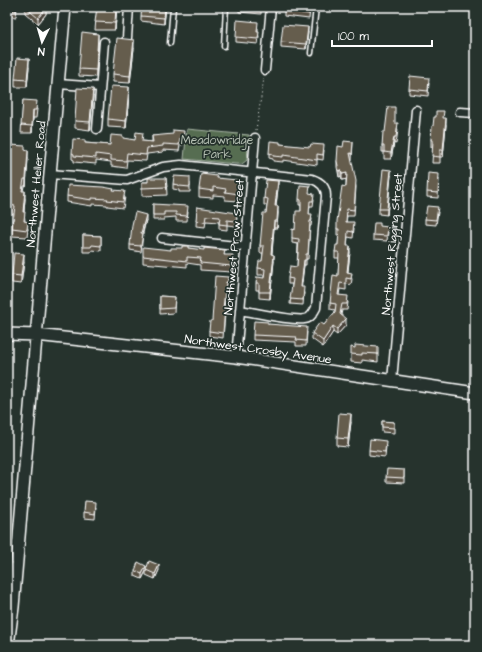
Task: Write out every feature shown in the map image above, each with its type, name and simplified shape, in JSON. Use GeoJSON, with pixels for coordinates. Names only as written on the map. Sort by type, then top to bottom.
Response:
{"type":"FeatureCollection","features":[{"type":"Feature","properties":{"kind":"street","name":"Northwest Heller Road"},"geometry":{"type":"LineString","coordinates":[[8,645],[9,606],[36,335],[65,7]]}},
{"type":"Feature","properties":{"kind":"street"},"geometry":{"type":"LineString","coordinates":[[127,38],[129,7]]}},
{"type":"Feature","properties":{"kind":"street"},"geometry":{"type":"LineString","coordinates":[[265,70],[270,7]]}},
{"type":"Feature","properties":{"kind":"street"},"geometry":{"type":"LineString","coordinates":[[97,129],[104,42]]}},
{"type":"Feature","properties":{"kind":"street"},"geometry":{"type":"LineString","coordinates":[[58,84],[100,87]]}},
{"type":"Feature","properties":{"kind":"street","name":"Northwest Rigging Street"},"geometry":{"type":"LineString","coordinates":[[392,381],[416,110]]}},
{"type":"Feature","properties":{"kind":"street"},"geometry":{"type":"LineString","coordinates":[[460,112],[475,113]]}},
{"type":"Feature","properties":{"kind":"street","name":"Northwest Prow Street"},"geometry":{"type":"LineString","coordinates":[[236,358],[255,138]]}},
{"type":"Feature","properties":{"kind":"street"},"geometry":{"type":"LineString","coordinates":[[50,174],[127,180],[163,167],[181,165],[316,180],[324,186],[326,196],[316,308],[308,318],[298,319],[240,310]]}},
{"type":"Feature","properties":{"kind":"street"},"geometry":{"type":"LineString","coordinates":[[162,238],[245,247]]}},
{"type":"Feature","properties":{"kind":"street","name":"Northwest Crosby Avenue"},"geometry":{"type":"LineString","coordinates":[[7,334],[36,335],[236,358],[475,392]]}},
{"type":"Feature","properties":{"kind":"lane"},"geometry":{"type":"LineString","coordinates":[[170,43],[173,7]]}},
{"type":"Feature","properties":{"kind":"lane"},"geometry":{"type":"LineString","coordinates":[[224,46],[226,7]]}},
{"type":"Feature","properties":{"kind":"lane"},"geometry":{"type":"LineString","coordinates":[[311,53],[316,7]]}},
{"type":"Feature","properties":{"kind":"path"},"geometry":{"type":"LineString","coordinates":[[255,138],[265,70]]}},
{"type":"Feature","properties":{"kind":"green space","name":"Meadowridge Park"},"geometry":{"type":"Polygon","coordinates":[[[187,129],[249,135],[247,160],[242,164],[237,164],[184,159],[187,129]]]}},
{"type":"Feature","properties":{"kind":"building"},"geometry":{"type":"Polygon","coordinates":[[[7,7],[16,7],[16,11],[7,10],[7,7]]]}},
{"type":"Feature","properties":{"kind":"building"},"geometry":{"type":"Polygon","coordinates":[[[25,7],[45,7],[46,8],[38,18],[25,7]]]}},
{"type":"Feature","properties":{"kind":"building"},"geometry":{"type":"Polygon","coordinates":[[[97,7],[116,7],[115,23],[95,22],[97,7]]]}},
{"type":"Feature","properties":{"kind":"building"},"geometry":{"type":"Polygon","coordinates":[[[142,7],[165,7],[164,18],[141,16],[142,7]]]}},
{"type":"Feature","properties":{"kind":"building"},"geometry":{"type":"Polygon","coordinates":[[[242,7],[261,7],[261,9],[242,7]]]}},
{"type":"Feature","properties":{"kind":"building"},"geometry":{"type":"Polygon","coordinates":[[[285,7],[309,7],[309,14],[284,11],[285,7]]]}},
{"type":"Feature","properties":{"kind":"building"},"geometry":{"type":"Polygon","coordinates":[[[237,20],[258,22],[258,39],[236,37],[237,20]]]}},
{"type":"Feature","properties":{"kind":"building"},"geometry":{"type":"Polygon","coordinates":[[[283,25],[308,27],[306,44],[281,42],[283,25]]]}},
{"type":"Feature","properties":{"kind":"building"},"geometry":{"type":"Polygon","coordinates":[[[82,32],[98,34],[96,70],[79,69],[82,32]]]}},
{"type":"Feature","properties":{"kind":"building"},"geometry":{"type":"Polygon","coordinates":[[[117,38],[134,40],[130,76],[113,74],[117,38]]]}},
{"type":"Feature","properties":{"kind":"building"},"geometry":{"type":"Polygon","coordinates":[[[17,58],[29,59],[27,80],[15,79],[17,58]]]}},
{"type":"Feature","properties":{"kind":"building"},"geometry":{"type":"Polygon","coordinates":[[[410,76],[429,78],[428,91],[409,89],[410,76]]]}},
{"type":"Feature","properties":{"kind":"building"},"geometry":{"type":"Polygon","coordinates":[[[111,86],[129,87],[126,121],[108,119],[111,86]]]}},
{"type":"Feature","properties":{"kind":"building"},"geometry":{"type":"Polygon","coordinates":[[[77,88],[93,89],[90,122],[75,121],[77,88]]]}},
{"type":"Feature","properties":{"kind":"building"},"geometry":{"type":"Polygon","coordinates":[[[23,100],[37,101],[36,110],[33,110],[32,126],[21,125],[23,100]]]}},
{"type":"Feature","properties":{"kind":"building"},"geometry":{"type":"Polygon","coordinates":[[[388,107],[395,107],[395,123],[398,123],[396,137],[394,137],[391,153],[384,152],[384,146],[382,146],[388,107]]]}},
{"type":"Feature","properties":{"kind":"building"},"geometry":{"type":"Polygon","coordinates":[[[436,111],[444,111],[443,118],[446,118],[443,150],[440,150],[440,157],[432,156],[432,126],[434,117],[436,117],[436,111]]]}},
{"type":"Feature","properties":{"kind":"building"},"geometry":{"type":"Polygon","coordinates":[[[173,130],[184,131],[183,139],[180,139],[179,145],[163,144],[163,146],[147,148],[146,155],[127,153],[126,161],[111,160],[111,156],[96,154],[96,158],[74,156],[72,153],[73,139],[85,140],[85,143],[110,145],[111,135],[123,136],[123,138],[135,140],[136,132],[143,133],[142,141],[153,142],[152,136],[173,134],[173,130]]]}},
{"type":"Feature","properties":{"kind":"building"},"geometry":{"type":"Polygon","coordinates":[[[270,141],[280,142],[280,144],[310,147],[311,144],[324,145],[323,155],[317,154],[317,160],[283,155],[283,157],[273,156],[273,154],[269,153],[270,141]]]}},
{"type":"Feature","properties":{"kind":"building"},"geometry":{"type":"Polygon","coordinates":[[[344,141],[353,142],[352,154],[350,153],[356,181],[354,210],[347,209],[346,222],[354,222],[353,232],[348,231],[347,246],[350,246],[347,272],[352,273],[351,279],[346,278],[346,284],[340,283],[338,295],[348,296],[347,304],[342,304],[340,314],[346,319],[337,329],[333,326],[323,341],[312,333],[320,322],[324,325],[335,312],[336,304],[330,303],[333,275],[338,276],[339,252],[335,252],[336,245],[338,245],[339,229],[337,229],[337,221],[342,186],[346,187],[347,173],[342,174],[341,170],[339,171],[337,161],[338,146],[343,147],[344,141]]]}},
{"type":"Feature","properties":{"kind":"building"},"geometry":{"type":"Polygon","coordinates":[[[11,145],[25,146],[25,150],[28,151],[26,179],[24,179],[22,191],[25,191],[23,212],[25,212],[24,221],[28,222],[27,230],[12,228],[15,206],[7,205],[7,175],[9,175],[11,145]]]}},
{"type":"Feature","properties":{"kind":"building"},"geometry":{"type":"Polygon","coordinates":[[[383,169],[391,170],[387,209],[379,209],[383,169]]]}},
{"type":"Feature","properties":{"kind":"building"},"geometry":{"type":"Polygon","coordinates":[[[428,173],[439,174],[438,193],[427,192],[428,173]]]}},
{"type":"Feature","properties":{"kind":"building"},"geometry":{"type":"Polygon","coordinates":[[[201,174],[217,176],[217,178],[237,180],[237,184],[240,184],[239,194],[225,192],[226,189],[213,187],[213,191],[199,189],[201,174]]]}},
{"type":"Feature","properties":{"kind":"building"},"geometry":{"type":"Polygon","coordinates":[[[174,176],[190,177],[190,187],[173,184],[174,176]]]}},
{"type":"Feature","properties":{"kind":"building"},"geometry":{"type":"Polygon","coordinates":[[[148,178],[166,178],[167,187],[142,188],[142,182],[148,182],[148,178]]]}},
{"type":"Feature","properties":{"kind":"building"},"geometry":{"type":"Polygon","coordinates":[[[266,180],[278,181],[275,206],[278,206],[277,221],[274,221],[271,254],[274,255],[270,292],[259,292],[259,283],[256,283],[257,277],[264,278],[265,269],[258,268],[259,261],[262,261],[264,246],[260,246],[263,213],[266,213],[268,199],[264,198],[266,180]]]}},
{"type":"Feature","properties":{"kind":"building"},"geometry":{"type":"Polygon","coordinates":[[[68,185],[103,187],[125,191],[123,202],[107,200],[108,199],[92,198],[92,200],[67,196],[68,185]]]}},
{"type":"Feature","properties":{"kind":"building"},"geometry":{"type":"Polygon","coordinates":[[[300,185],[310,186],[309,193],[314,194],[313,201],[310,201],[309,214],[312,214],[310,221],[308,254],[306,254],[306,260],[304,260],[301,287],[304,287],[303,300],[290,299],[293,279],[288,278],[290,266],[297,267],[299,239],[292,238],[292,229],[295,230],[296,211],[301,211],[301,200],[299,199],[300,185]]]}},
{"type":"Feature","properties":{"kind":"building"},"geometry":{"type":"Polygon","coordinates":[[[153,204],[188,206],[187,216],[176,215],[176,212],[164,212],[164,215],[153,215],[153,204]]]}},
{"type":"Feature","properties":{"kind":"building"},"geometry":{"type":"Polygon","coordinates":[[[427,206],[438,207],[436,220],[425,219],[427,206]]]}},
{"type":"Feature","properties":{"kind":"building"},"geometry":{"type":"Polygon","coordinates":[[[197,207],[237,213],[236,221],[227,220],[227,225],[219,224],[220,217],[206,216],[205,222],[196,221],[197,207]]]}},
{"type":"Feature","properties":{"kind":"building"},"geometry":{"type":"Polygon","coordinates":[[[135,212],[146,215],[141,233],[143,233],[141,246],[130,245],[135,212]]]}},
{"type":"Feature","properties":{"kind":"building"},"geometry":{"type":"Polygon","coordinates":[[[374,223],[380,223],[380,226],[388,227],[387,236],[373,235],[374,223]]]}},
{"type":"Feature","properties":{"kind":"building"},"geometry":{"type":"Polygon","coordinates":[[[83,235],[101,236],[101,246],[92,245],[91,247],[83,247],[83,235]]]}},
{"type":"Feature","properties":{"kind":"building"},"geometry":{"type":"Polygon","coordinates":[[[182,246],[204,250],[204,248],[225,250],[224,255],[233,255],[232,266],[200,263],[201,258],[187,257],[187,261],[143,256],[143,247],[171,250],[171,248],[182,248],[182,246]]]}},
{"type":"Feature","properties":{"kind":"building"},"geometry":{"type":"Polygon","coordinates":[[[14,253],[24,254],[21,276],[12,275],[14,253]]]}},
{"type":"Feature","properties":{"kind":"building"},"geometry":{"type":"Polygon","coordinates":[[[215,276],[228,277],[228,282],[226,282],[223,309],[225,309],[223,333],[209,331],[210,321],[212,321],[215,276]]]}},
{"type":"Feature","properties":{"kind":"building"},"geometry":{"type":"Polygon","coordinates":[[[160,296],[175,297],[174,308],[160,309],[160,296]]]}},
{"type":"Feature","properties":{"kind":"building"},"geometry":{"type":"Polygon","coordinates":[[[254,321],[268,322],[268,324],[307,327],[306,341],[296,340],[297,337],[253,335],[254,321]]]}},
{"type":"Feature","properties":{"kind":"building"},"geometry":{"type":"Polygon","coordinates":[[[355,345],[378,347],[378,354],[351,354],[351,347],[355,348],[355,345]]]}},
{"type":"Feature","properties":{"kind":"building"},"geometry":{"type":"Polygon","coordinates":[[[339,413],[351,414],[348,439],[337,438],[339,413]]]}},
{"type":"Feature","properties":{"kind":"building"},"geometry":{"type":"Polygon","coordinates":[[[382,421],[394,422],[394,428],[382,427],[382,421]]]}},
{"type":"Feature","properties":{"kind":"building"},"geometry":{"type":"Polygon","coordinates":[[[370,439],[386,441],[385,452],[369,450],[370,439]]]}},
{"type":"Feature","properties":{"kind":"building"},"geometry":{"type":"Polygon","coordinates":[[[387,469],[404,470],[404,478],[386,477],[387,469]]]}},
{"type":"Feature","properties":{"kind":"building"},"geometry":{"type":"Polygon","coordinates":[[[85,501],[96,502],[95,514],[84,512],[85,501]]]}},
{"type":"Feature","properties":{"kind":"building"},"geometry":{"type":"Polygon","coordinates":[[[149,561],[159,565],[155,574],[146,570],[149,561]]]}},
{"type":"Feature","properties":{"kind":"building"},"geometry":{"type":"Polygon","coordinates":[[[138,562],[146,566],[142,574],[135,571],[138,562]]]}}]}
